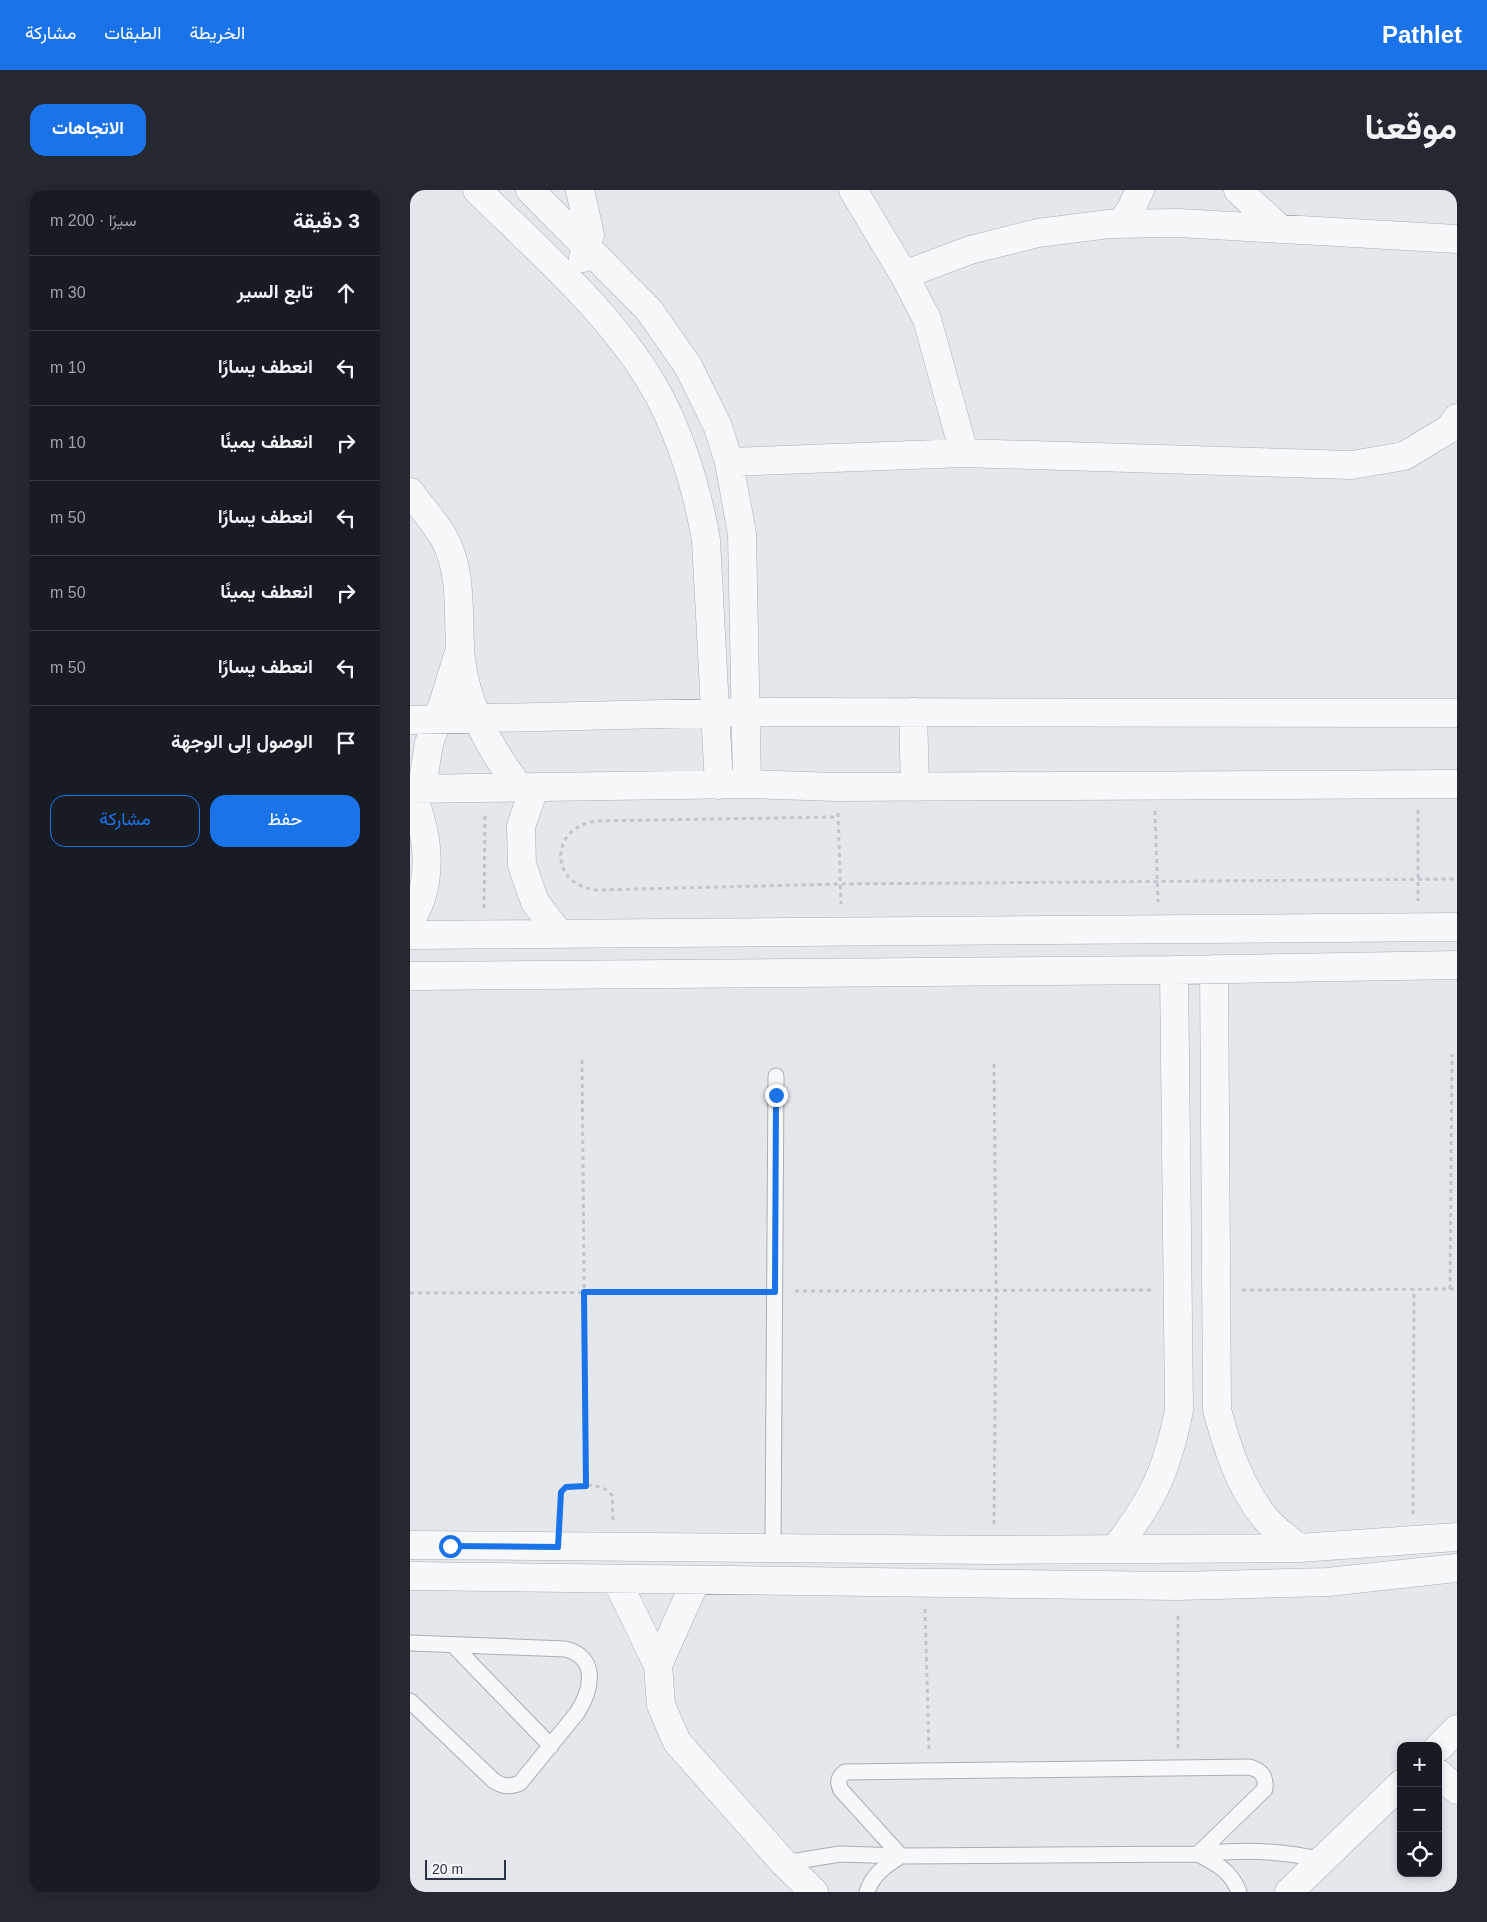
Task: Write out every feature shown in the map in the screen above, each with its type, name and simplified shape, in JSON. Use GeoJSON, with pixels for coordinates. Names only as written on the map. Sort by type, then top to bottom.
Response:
{"type":"FeatureCollection","features":[{"type":"Feature","properties":{"kind":"street"},"geometry":{"type":"LineString","coordinates":[[476,190],[566,278],[638,363],[658,395],[689,464],[700,502],[706,540],[719,785]]}},
{"type":"Feature","properties":{"kind":"street"},"geometry":{"type":"LineString","coordinates":[[530,190],[626,285],[670,337],[704,396],[729,462],[742,534],[747,784]]}},
{"type":"Feature","properties":{"kind":"street"},"geometry":{"type":"LineString","coordinates":[[566,278],[583,259],[588,248],[590,235],[580,190]]}},
{"type":"Feature","properties":{"kind":"street"},"geometry":{"type":"LineString","coordinates":[[853,190],[904,275],[927,318],[964,453]]}},
{"type":"Feature","properties":{"kind":"street"},"geometry":{"type":"LineString","coordinates":[[1121,224],[1140,190]]}},
{"type":"Feature","properties":{"kind":"street"},"geometry":{"type":"LineString","coordinates":[[1238,190],[1280,229]]}},
{"type":"Feature","properties":{"kind":"street"},"geometry":{"type":"LineString","coordinates":[[904,275],[970,250],[1038,233],[1121,224],[1179,223],[1457,239]]}},
{"type":"Feature","properties":{"kind":"street"},"geometry":{"type":"LineString","coordinates":[[729,462],[964,453],[1352,465],[1404,456],[1449,429],[1457,418]]}},
{"type":"Feature","properties":{"kind":"street"},"geometry":{"type":"LineString","coordinates":[[410,492],[444,538],[456,576],[460,614],[460,647],[466,683],[476,718],[488,743],[527,788],[521,826],[522,865],[535,902],[559,934]]}},
{"type":"Feature","properties":{"kind":"street"},"geometry":{"type":"LineString","coordinates":[[410,921],[420,905],[425,886],[426,836],[414,789],[460,647]]}},
{"type":"Feature","properties":{"kind":"street"},"geometry":{"type":"LineString","coordinates":[[410,720],[746,712],[1457,713]]}},
{"type":"Feature","properties":{"kind":"street"},"geometry":{"type":"LineString","coordinates":[[913,712],[915,787]]}},
{"type":"Feature","properties":{"kind":"street"},"geometry":{"type":"LineString","coordinates":[[414,789],[747,784],[836,787],[1457,784]]}},
{"type":"Feature","properties":{"kind":"street"},"geometry":{"type":"LineString","coordinates":[[410,935],[1457,927]]}},
{"type":"Feature","properties":{"kind":"street"},"geometry":{"type":"LineString","coordinates":[[410,976],[1174,970],[1457,965]]}},
{"type":"Feature","properties":{"kind":"street"},"geometry":{"type":"LineString","coordinates":[[1214,969],[1217,1410],[1228,1450],[1245,1490],[1266,1519],[1299,1548]]}},
{"type":"Feature","properties":{"kind":"street"},"geometry":{"type":"LineString","coordinates":[[1115,1549],[1142,1514],[1158,1484],[1171,1448],[1179,1410],[1174,970]]}},
{"type":"Feature","properties":{"kind":"street"},"geometry":{"type":"LineString","coordinates":[[1179,1410],[1217,1410]]}},
{"type":"Feature","properties":{"kind":"street"},"geometry":{"type":"LineString","coordinates":[[410,1545],[994,1550],[1299,1548],[1412,1542],[1457,1537]]}},
{"type":"Feature","properties":{"kind":"street"},"geometry":{"type":"LineString","coordinates":[[410,1576],[1178,1586],[1328,1582],[1457,1568]]}},
{"type":"Feature","properties":{"kind":"street"},"geometry":{"type":"LineString","coordinates":[[616,1579],[658,1665],[662,1705],[677,1742],[784,1863],[814,1892]]}},
{"type":"Feature","properties":{"kind":"street"},"geometry":{"type":"LineString","coordinates":[[658,1665],[696,1580]]}},
{"type":"Feature","properties":{"kind":"street"},"geometry":{"type":"LineString","coordinates":[[1442,1744],[1457,1729]]}},
{"type":"Feature","properties":{"kind":"street"},"geometry":{"type":"LineString","coordinates":[[1442,1777],[1457,1790]]}},
{"type":"Feature","properties":{"kind":"street"},"geometry":{"type":"LineString","coordinates":[[1288,1892],[1398,1787]]}},
{"type":"Feature","properties":{"kind":"lane"},"geometry":{"type":"LineString","coordinates":[[773,1547],[776,1076]]}},
{"type":"Feature","properties":{"kind":"lane"},"geometry":{"type":"LineString","coordinates":[[410,1642],[565,1649],[577,1652],[587,1661],[589,1682],[584,1702],[520,1783],[511,1786],[502,1786],[494,1781],[410,1701]]}},
{"type":"Feature","properties":{"kind":"lane"},"geometry":{"type":"LineString","coordinates":[[453,1645],[551,1746]]}},
{"type":"Feature","properties":{"kind":"lane"},"geometry":{"type":"LineString","coordinates":[[901,1856],[841,1790],[838,1784],[839,1776],[845,1772],[1250,1767],[1260,1770],[1266,1778],[1265,1789],[1198,1854]]}},
{"type":"Feature","properties":{"kind":"lane"},"geometry":{"type":"LineString","coordinates":[[784,1863],[840,1854],[901,1856],[1198,1854],[1229,1850],[1291,1853],[1322,1860]]}},
{"type":"Feature","properties":{"kind":"lane"},"geometry":{"type":"LineString","coordinates":[[1198,1854],[1221,1866],[1229,1874],[1239,1892]]}},
{"type":"Feature","properties":{"kind":"lane"},"geometry":{"type":"LineString","coordinates":[[867,1892],[875,1875],[883,1866],[901,1856]]}},
{"type":"Feature","properties":{"kind":"path"},"geometry":{"type":"LineString","coordinates":[[1418,784],[1418,927]]}},
{"type":"Feature","properties":{"kind":"path"},"geometry":{"type":"LineString","coordinates":[[1153,786],[1160,929]]}},
{"type":"Feature","properties":{"kind":"path"},"geometry":{"type":"LineString","coordinates":[[836,787],[842,931]]}},
{"type":"Feature","properties":{"kind":"path"},"geometry":{"type":"LineString","coordinates":[[483,934],[486,789]]}},
{"type":"Feature","properties":{"kind":"path"},"geometry":{"type":"LineString","coordinates":[[838,817],[595,822],[574,828],[566,837],[560,858],[568,878],[576,884],[592,889],[840,884],[1457,878]]}},
{"type":"Feature","properties":{"kind":"path"},"geometry":{"type":"LineString","coordinates":[[1450,1289],[1452,1054]]}},
{"type":"Feature","properties":{"kind":"path"},"geometry":{"type":"LineString","coordinates":[[582,1060],[586,1486]]}},
{"type":"Feature","properties":{"kind":"path"},"geometry":{"type":"LineString","coordinates":[[994,1061],[996,1290],[994,1550]]}},
{"type":"Feature","properties":{"kind":"path"},"geometry":{"type":"LineString","coordinates":[[1412,1542],[1414,1289]]}},
{"type":"Feature","properties":{"kind":"path"},"geometry":{"type":"LineString","coordinates":[[1216,1290],[1457,1289]]}},
{"type":"Feature","properties":{"kind":"path"},"geometry":{"type":"LineString","coordinates":[[410,1293],[1177,1290]]}},
{"type":"Feature","properties":{"kind":"path"},"geometry":{"type":"LineString","coordinates":[[558,1547],[561,1492],[566,1487],[586,1486],[603,1487],[612,1494],[613,1547]]}},
{"type":"Feature","properties":{"kind":"path"},"geometry":{"type":"LineString","coordinates":[[924,1583],[929,1771]]}},
{"type":"Feature","properties":{"kind":"path"},"geometry":{"type":"LineString","coordinates":[[1178,1586],[1178,1769]]}},
{"type":"Feature","properties":{"kind":"route"},"geometry":{"type":"LineString","coordinates":[[450,1546],[558,1547],[561,1492],[566,1487],[586,1486],[584,1292],[775,1292],[776,1095]]}}]}
